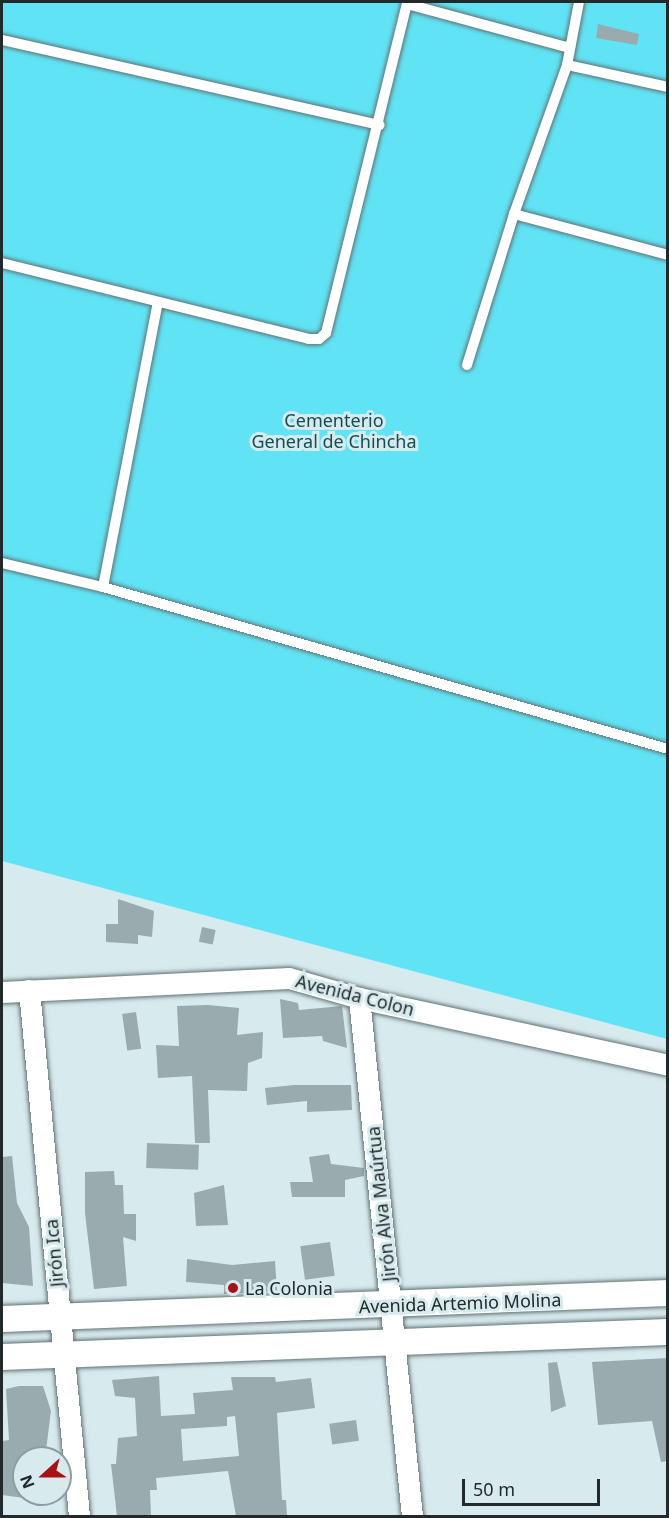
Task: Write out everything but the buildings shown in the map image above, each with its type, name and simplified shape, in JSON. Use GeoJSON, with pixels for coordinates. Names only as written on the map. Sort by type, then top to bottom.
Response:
{"type":"FeatureCollection","features":[{"type":"Feature","properties":{"kind":"street","name":"Avenida Colon"},"geometry":{"type":"LineString","coordinates":[[2,992],[289,978],[359,998],[668,1065]]}},
{"type":"Feature","properties":{"kind":"street","name":"Jirón Ica"},"geometry":{"type":"LineString","coordinates":[[29,990],[78,1516]]}},
{"type":"Feature","properties":{"kind":"street","name":"Jirón Alva Maúrtua"},"geometry":{"type":"LineString","coordinates":[[359,998],[412,1516]]}},
{"type":"Feature","properties":{"kind":"street","name":"Avenida Artemio Molina"},"geometry":{"type":"LineString","coordinates":[[2,1319],[60,1315],[392,1306],[668,1293]]}},
{"type":"Feature","properties":{"kind":"street","name":"Avenida Artemio Molina"},"geometry":{"type":"LineString","coordinates":[[2,1357],[394,1340],[668,1332]]}},
{"type":"Feature","properties":{"kind":"lane"},"geometry":{"type":"LineString","coordinates":[[467,365],[514,214],[567,65],[579,2]]}},
{"type":"Feature","properties":{"kind":"lane"},"geometry":{"type":"LineString","coordinates":[[2,263],[308,339],[319,339],[326,333],[380,126],[407,3],[570,48]]}},
{"type":"Feature","properties":{"kind":"lane"},"geometry":{"type":"LineString","coordinates":[[2,40],[380,126]]}},
{"type":"Feature","properties":{"kind":"lane"},"geometry":{"type":"LineString","coordinates":[[567,65],[668,87]]}},
{"type":"Feature","properties":{"kind":"lane"},"geometry":{"type":"LineString","coordinates":[[514,214],[668,255]]}},
{"type":"Feature","properties":{"kind":"lane"},"geometry":{"type":"LineString","coordinates":[[103,587],[158,302]]}},
{"type":"Feature","properties":{"kind":"lane"},"geometry":{"type":"LineString","coordinates":[[2,563],[103,587],[668,748]]}},
{"type":"Feature","properties":{"kind":"green space","name":"Cementerio General de Chincha"},"geometry":{"type":"Polygon","coordinates":[[[2,2],[667,2],[667,1039],[2,861],[2,2]]]}},
{"type":"Feature","properties":{"kind":"place","name":"La Colonia"},"geometry":{"type":"Point","coordinates":[233,1288]}}]}
